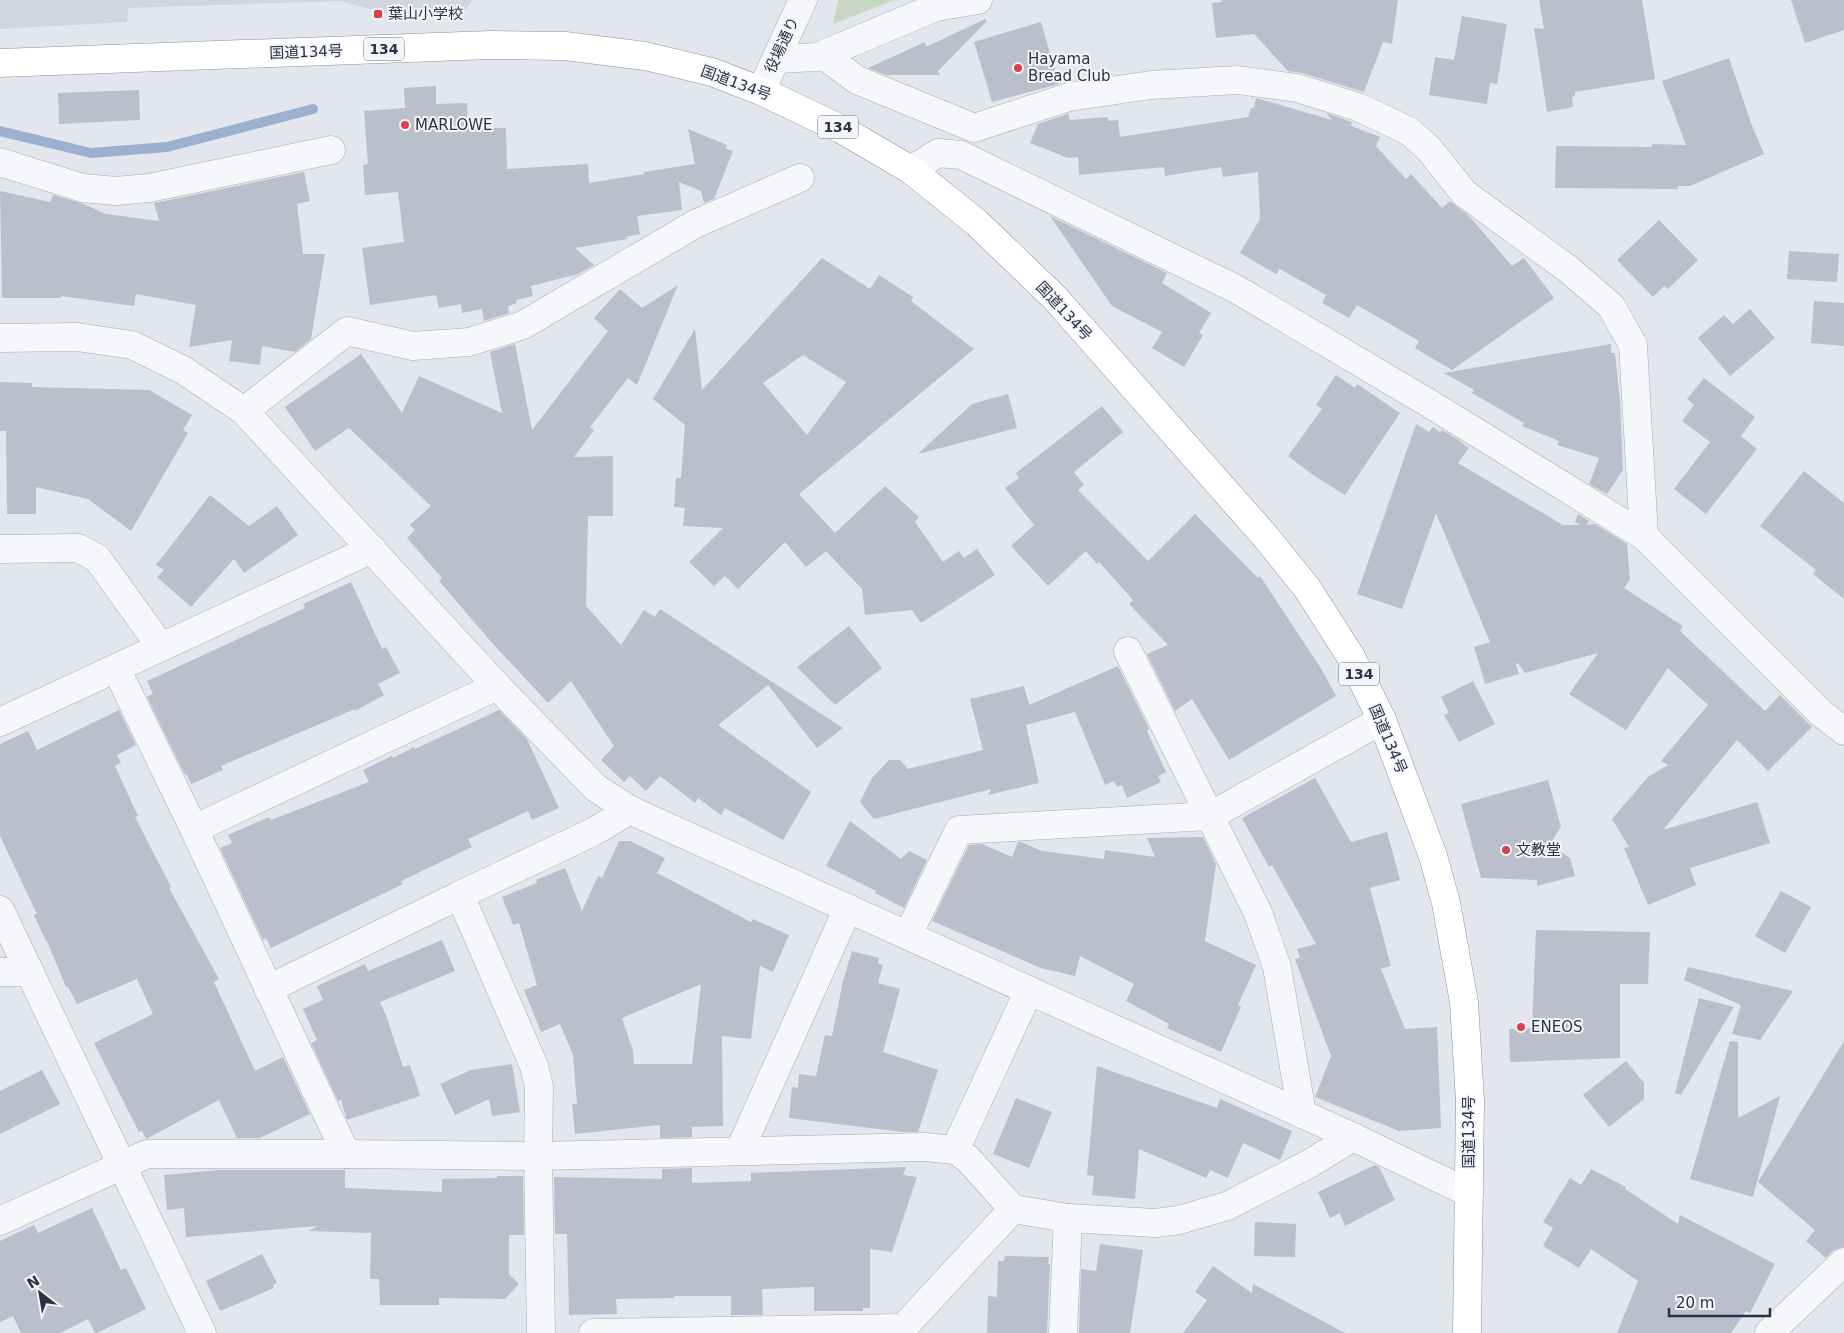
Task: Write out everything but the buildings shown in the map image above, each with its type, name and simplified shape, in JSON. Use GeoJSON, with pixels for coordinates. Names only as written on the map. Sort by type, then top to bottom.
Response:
{"type":"FeatureCollection","features":[{"type":"Feature","properties":{"kind":"highway","name":"国道134号"},"geometry":{"type":"LineString","coordinates":[[0,63],[490,45],[565,46],[645,56],[712,72],[761,91],[841,129],[911,170],[977,223],[1055,298],[1265,536],[1307,588],[1351,658],[1382,720],[1433,856],[1446,903],[1464,1002],[1470,1101],[1467,1333]]}},
{"type":"Feature","properties":{"kind":"street","name":"役場通り"},"geometry":{"type":"LineString","coordinates":[[761,91],[803,0]]}},
{"type":"Feature","properties":{"kind":"street"},"geometry":{"type":"LineString","coordinates":[[776,59],[817,57],[936,8],[978,0]]}},
{"type":"Feature","properties":{"kind":"street"},"geometry":{"type":"LineString","coordinates":[[822,54],[858,80],[974,128],[1069,97],[1151,86],[1238,80],[1297,88],[1358,107],[1409,131],[1429,149],[1464,193],[1568,269],[1611,306],[1633,345],[1644,536]]}},
{"type":"Feature","properties":{"kind":"street"},"geometry":{"type":"LineString","coordinates":[[0,162],[83,188],[116,191],[149,188],[331,150]]}},
{"type":"Feature","properties":{"kind":"street"},"geometry":{"type":"LineString","coordinates":[[911,170],[938,153],[961,155],[1236,289],[1432,405],[1644,536],[1821,713],[1844,731]]}},
{"type":"Feature","properties":{"kind":"street"},"geometry":{"type":"LineString","coordinates":[[244,411],[348,331],[413,346],[469,342],[523,325],[694,224],[800,178]]}},
{"type":"Feature","properties":{"kind":"street"},"geometry":{"type":"LineString","coordinates":[[0,338],[77,337],[132,345],[183,370],[244,411],[497,686],[596,788],[630,810],[1353,1137],[1469,1193]]}},
{"type":"Feature","properties":{"kind":"street"},"geometry":{"type":"LineString","coordinates":[[0,549],[78,548],[97,558],[161,647]]}},
{"type":"Feature","properties":{"kind":"street"},"geometry":{"type":"LineString","coordinates":[[0,722],[372,549]]}},
{"type":"Feature","properties":{"kind":"street"},"geometry":{"type":"LineString","coordinates":[[1128,651],[1258,913],[1277,967],[1302,1114]]}},
{"type":"Feature","properties":{"kind":"street"},"geometry":{"type":"LineString","coordinates":[[116,668],[194,829],[346,1154]]}},
{"type":"Feature","properties":{"kind":"street"},"geometry":{"type":"LineString","coordinates":[[194,829],[497,686]]}},
{"type":"Feature","properties":{"kind":"street"},"geometry":{"type":"LineString","coordinates":[[908,935],[958,830],[1210,816],[1382,720]]}},
{"type":"Feature","properties":{"kind":"street"},"geometry":{"type":"LineString","coordinates":[[268,989],[593,832],[630,810]]}},
{"type":"Feature","properties":{"kind":"street"},"geometry":{"type":"LineString","coordinates":[[460,895],[534,1066],[539,1086],[540,1333]]}},
{"type":"Feature","properties":{"kind":"street"},"geometry":{"type":"LineString","coordinates":[[740,1150],[848,908]]}},
{"type":"Feature","properties":{"kind":"street"},"geometry":{"type":"LineString","coordinates":[[0,910],[202,1333]]}},
{"type":"Feature","properties":{"kind":"street"},"geometry":{"type":"LineString","coordinates":[[0,972],[30,972]]}},
{"type":"Feature","properties":{"kind":"street"},"geometry":{"type":"LineString","coordinates":[[955,1150],[1028,990]]}},
{"type":"Feature","properties":{"kind":"street"},"geometry":{"type":"LineString","coordinates":[[0,1221],[147,1154],[538,1156],[925,1147],[955,1150],[968,1159],[1013,1209],[1068,1218],[1155,1223],[1179,1220],[1227,1206],[1307,1165],[1353,1137]]}},
{"type":"Feature","properties":{"kind":"street"},"geometry":{"type":"LineString","coordinates":[[593,1333],[902,1330],[1013,1209]]}},
{"type":"Feature","properties":{"kind":"street"},"geometry":{"type":"LineString","coordinates":[[1064,1333],[1068,1218]]}},
{"type":"Feature","properties":{"kind":"street"},"geometry":{"type":"LineString","coordinates":[[1769,1333],[1844,1262]]}},
{"type":"Feature","properties":{"kind":"shaded area"},"geometry":{"type":"Polygon","coordinates":[[[0,0],[472,0],[466,10],[393,15],[340,1],[128,8],[127,22],[0,29],[0,0]]]}},
{"type":"Feature","properties":{"kind":"green space"},"geometry":{"type":"Polygon","coordinates":[[[838,0],[894,0],[833,24],[838,0]]]}},
{"type":"Feature","properties":{"kind":"waterway"},"geometry":{"type":"LineString","coordinates":[[0,131],[91,153],[167,147],[313,109]]}},
{"type":"Feature","properties":{"kind":"place","name":"葉山小学校"},"geometry":{"type":"Point","coordinates":[378,14]}},
{"type":"Feature","properties":{"kind":"place","name":"Hayama Bread Club"},"geometry":{"type":"Point","coordinates":[1018,68]}},
{"type":"Feature","properties":{"kind":"place","name":"MARLOWE"},"geometry":{"type":"Point","coordinates":[405,125]}},
{"type":"Feature","properties":{"kind":"place","name":"文教堂"},"geometry":{"type":"Point","coordinates":[1506,850]}},
{"type":"Feature","properties":{"kind":"place","name":"ENEOS"},"geometry":{"type":"Point","coordinates":[1521,1027]}}]}
